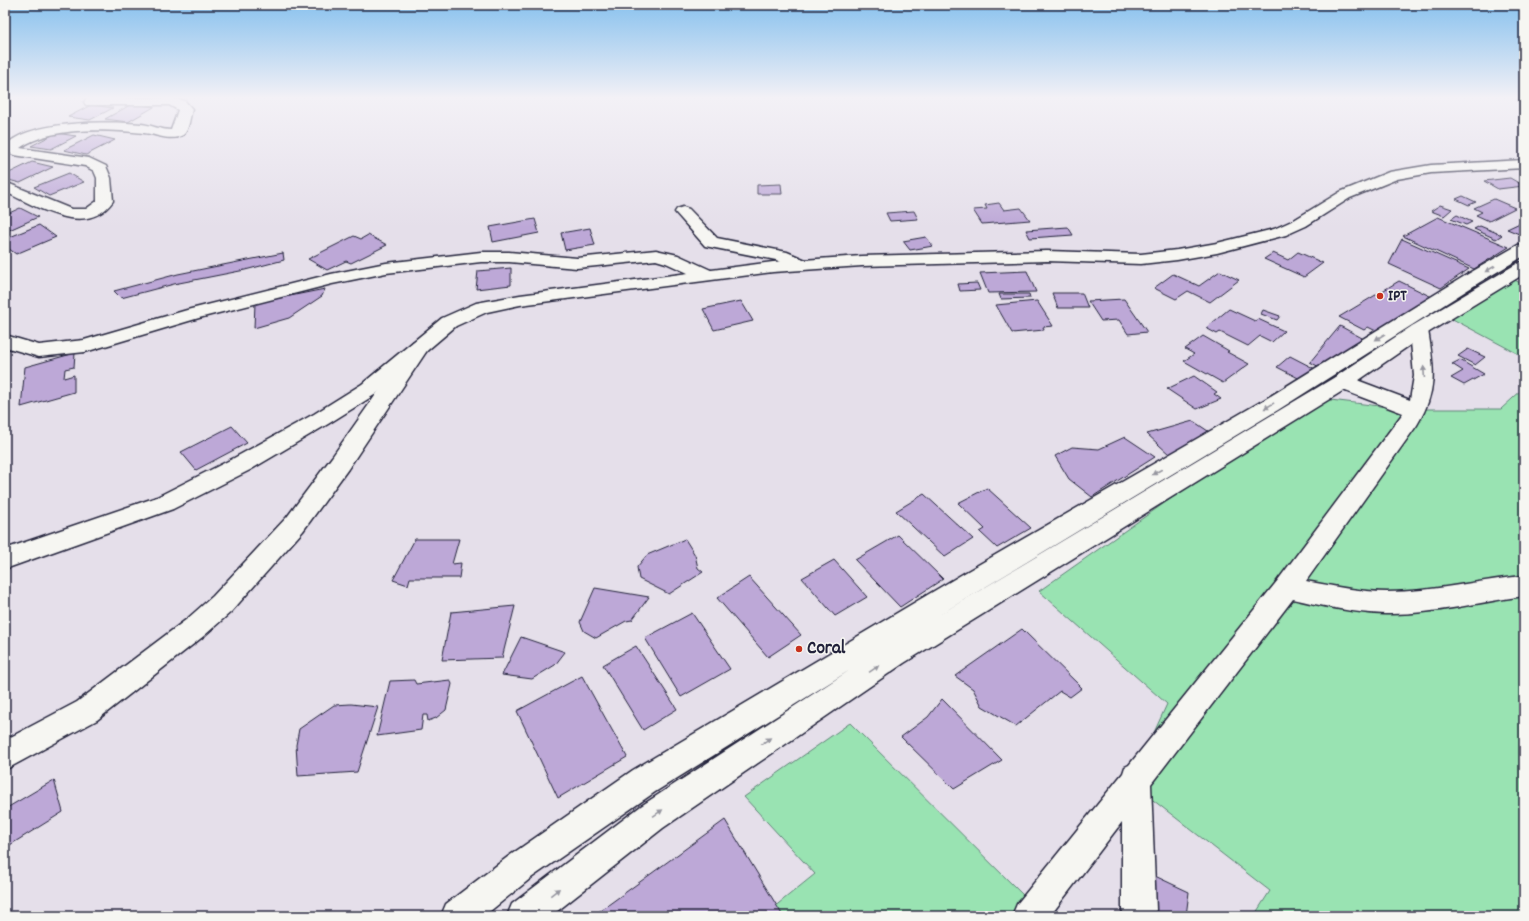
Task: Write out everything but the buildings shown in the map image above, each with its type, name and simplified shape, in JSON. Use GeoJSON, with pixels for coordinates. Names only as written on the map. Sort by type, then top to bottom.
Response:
{"type":"FeatureCollection","features":[{"type":"Feature","properties":{"kind":"main road"},"geometry":{"type":"LineString","coordinates":[[5,187],[68,213],[82,215],[94,212],[105,201],[102,169],[89,162],[13,150],[12,147],[21,141]]}},
{"type":"Feature","properties":{"kind":"main road"},"geometry":{"type":"LineString","coordinates":[[5,559],[165,503],[242,464],[321,420],[369,389],[449,322],[482,307],[520,300],[802,265],[945,258],[1047,256],[1141,259],[1177,255],[1217,248],[1280,232],[1300,223],[1345,194],[1394,175],[1431,169],[1524,164]]}},
{"type":"Feature","properties":{"kind":"main road"},"geometry":{"type":"LineString","coordinates":[[683,212],[711,242],[781,256],[802,265]]}},
{"type":"Feature","properties":{"kind":"main road"},"geometry":{"type":"LineString","coordinates":[[458,916],[520,867],[644,781],[975,579],[1271,405],[1474,278],[1524,249]]}},
{"type":"Feature","properties":{"kind":"main road"},"geometry":{"type":"LineString","coordinates":[[5,341],[39,351],[85,346],[193,314],[332,280],[386,268],[481,257],[509,256],[577,263],[656,255],[672,259],[707,276]]}},
{"type":"Feature","properties":{"kind":"main road"},"geometry":{"type":"LineString","coordinates":[[524,916],[652,817],[895,655],[1342,382],[1418,330],[1524,268]]}},
{"type":"Feature","properties":{"kind":"main road"},"geometry":{"type":"LineString","coordinates":[[1029,916],[1136,777],[1287,587],[1395,442],[1422,398],[1424,373],[1418,330]]}},
{"type":"Feature","properties":{"kind":"main road"},"geometry":{"type":"LineString","coordinates":[[5,756],[87,711],[196,627],[222,604],[295,524],[340,463],[420,345]]}},
{"type":"Feature","properties":{"kind":"main road"},"geometry":{"type":"LineString","coordinates":[[1342,382],[1416,410]]}},
{"type":"Feature","properties":{"kind":"main road"},"geometry":{"type":"LineString","coordinates":[[1287,587],[1351,600],[1387,603],[1407,602],[1524,586]]}},
{"type":"Feature","properties":{"kind":"main road"},"geometry":{"type":"LineString","coordinates":[[1136,777],[1139,910]]}},
{"type":"Feature","properties":{"kind":"green space"},"geometry":{"type":"Polygon","coordinates":[[[1511,278],[1524,285],[1524,357],[1445,315],[1511,278]]]}},
{"type":"Feature","properties":{"kind":"green space"},"geometry":{"type":"Polygon","coordinates":[[[1524,388],[1524,916],[1254,916],[1270,891],[1131,783],[1167,704],[1039,591],[1314,398],[1404,409],[1501,409],[1524,388]]]}},
{"type":"Feature","properties":{"kind":"green space"},"geometry":{"type":"Polygon","coordinates":[[[850,723],[1045,916],[763,916],[815,874],[744,797],[850,723]]]}},
{"type":"Feature","properties":{"kind":"place","name":"IPT"},"geometry":{"type":"Point","coordinates":[1380,296]}},
{"type":"Feature","properties":{"kind":"place","name":"Coral"},"geometry":{"type":"Point","coordinates":[799,649]}}]}
